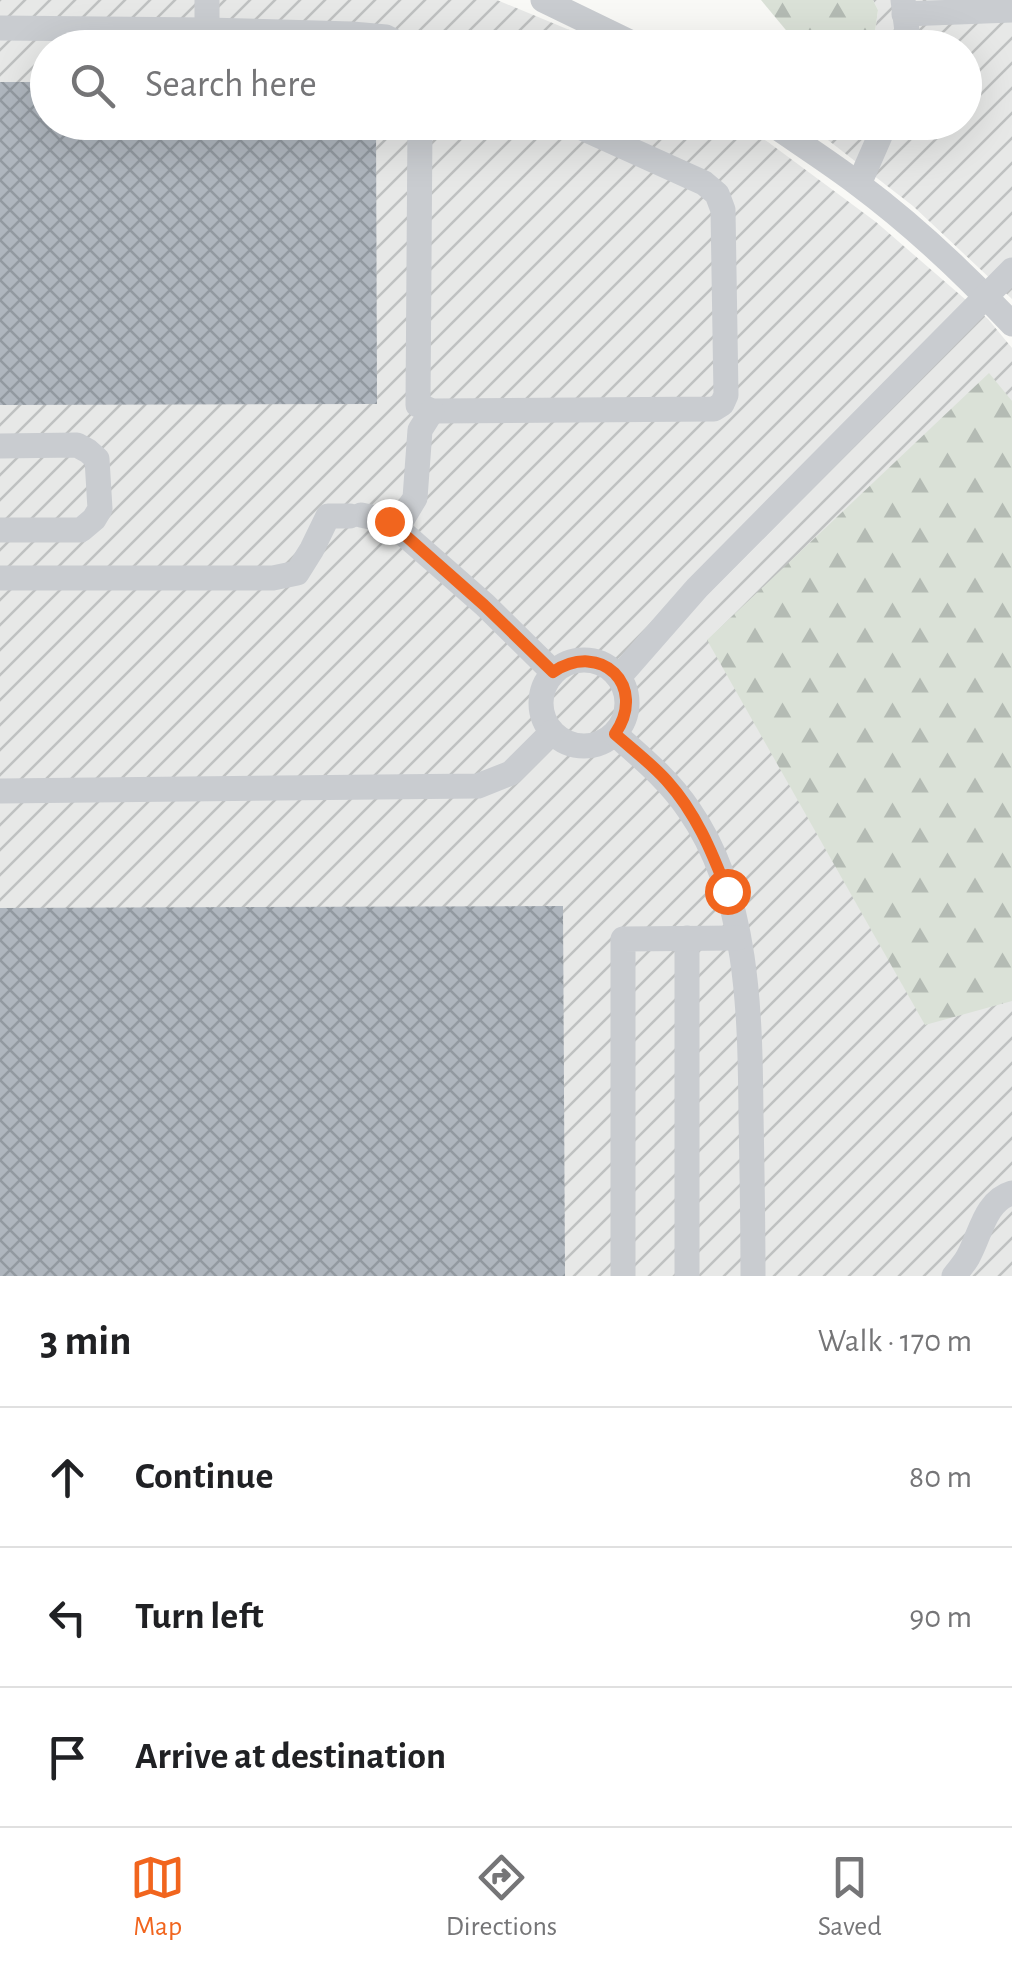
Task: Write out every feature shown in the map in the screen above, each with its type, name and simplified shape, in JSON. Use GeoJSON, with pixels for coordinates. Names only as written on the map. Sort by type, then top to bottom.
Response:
{"type":"FeatureCollection","features":[{"type":"Feature","properties":{"kind":"street"},"geometry":{"type":"LineString","coordinates":[[0,28],[207,30],[208,0]]}},
{"type":"Feature","properties":{"kind":"street"},"geometry":{"type":"LineString","coordinates":[[543,0],[605,30]]}},
{"type":"Feature","properties":{"kind":"street"},"geometry":{"type":"LineString","coordinates":[[904,7],[1012,10]]}},
{"type":"Feature","properties":{"kind":"street"},"geometry":{"type":"LineString","coordinates":[[420,140],[418,405],[432,411],[714,408],[722,404],[726,395],[723,210],[717,194],[704,183],[609,140]]}},
{"type":"Feature","properties":{"kind":"street"},"geometry":{"type":"LineString","coordinates":[[795,140],[904,221],[1012,324]]}},
{"type":"Feature","properties":{"kind":"street"},"geometry":{"type":"LineString","coordinates":[[859,184],[878,140]]}},
{"type":"Feature","properties":{"kind":"street"},"geometry":{"type":"LineString","coordinates":[[619,677],[697,588],[1012,270]]}},
{"type":"Feature","properties":{"kind":"street"},"geometry":{"type":"LineString","coordinates":[[397,528],[415,498],[420,430],[432,411]]}},
{"type":"Feature","properties":{"kind":"street"},"geometry":{"type":"LineString","coordinates":[[0,446],[78,446],[88,450],[97,460],[100,509],[81,530],[0,530]]}},
{"type":"Feature","properties":{"kind":"street"},"geometry":{"type":"LineString","coordinates":[[0,578],[273,578],[298,573],[328,516],[389,521],[553,672]]}},
{"type":"Feature","properties":{"kind":"street"},"geometry":{"type":"LineString","coordinates":[[596,661],[619,677],[626,690],[627,707],[624,721],[606,740],[592,746],[577,746],[552,732],[543,719],[540,699],[544,684],[566,664],[596,661]]}},
{"type":"Feature","properties":{"kind":"street"},"geometry":{"type":"LineString","coordinates":[[0,791],[478,786],[511,772],[552,732]]}},
{"type":"Feature","properties":{"kind":"street"},"geometry":{"type":"LineString","coordinates":[[615,734],[666,780],[692,814],[727,891],[750,1024],[754,1276]]}},
{"type":"Feature","properties":{"kind":"street"},"geometry":{"type":"LineString","coordinates":[[687,938],[687,1276]]}},
{"type":"Feature","properties":{"kind":"street"},"geometry":{"type":"LineString","coordinates":[[622,1276],[622,939],[738,938]]}},
{"type":"Feature","properties":{"kind":"street"},"geometry":{"type":"LineString","coordinates":[[954,1276],[970,1254],[980,1224],[1004,1195],[1012,1192]]}},
{"type":"Feature","properties":{"kind":"shaded area"},"geometry":{"type":"Polygon","coordinates":[[[0,0],[497,0],[570,30],[30,30],[30,140],[765,140],[876,222],[988,319],[1012,348],[1012,1276],[0,1276],[0,0]]]}},
{"type":"Feature","properties":{"kind":"shaded area"},"geometry":{"type":"Polygon","coordinates":[[[873,0],[1012,0],[1012,299],[913,206],[828,140],[982,140],[982,30],[875,30],[878,10],[873,0]]]}},
{"type":"Feature","properties":{"kind":"green space"},"geometry":{"type":"Polygon","coordinates":[[[761,0],[873,0],[878,10],[875,30],[786,30],[761,0]]]}},
{"type":"Feature","properties":{"kind":"green space"},"geometry":{"type":"Polygon","coordinates":[[[989,373],[1012,401],[1012,1001],[925,1025],[707,640],[989,373]]]}},
{"type":"Feature","properties":{"kind":"building"},"geometry":{"type":"Polygon","coordinates":[[[0,82],[30,82],[30,140],[376,140],[377,404],[0,405],[0,82]]]}},
{"type":"Feature","properties":{"kind":"building"},"geometry":{"type":"Polygon","coordinates":[[[563,906],[565,1276],[0,1276],[0,908],[563,906]]]}},
{"type":"Feature","properties":{"kind":"route"},"geometry":{"type":"LineString","coordinates":[[389,521],[553,672],[581,660],[596,661],[619,677],[626,690],[627,707],[615,734],[666,780],[692,814],[727,891]]}}]}
